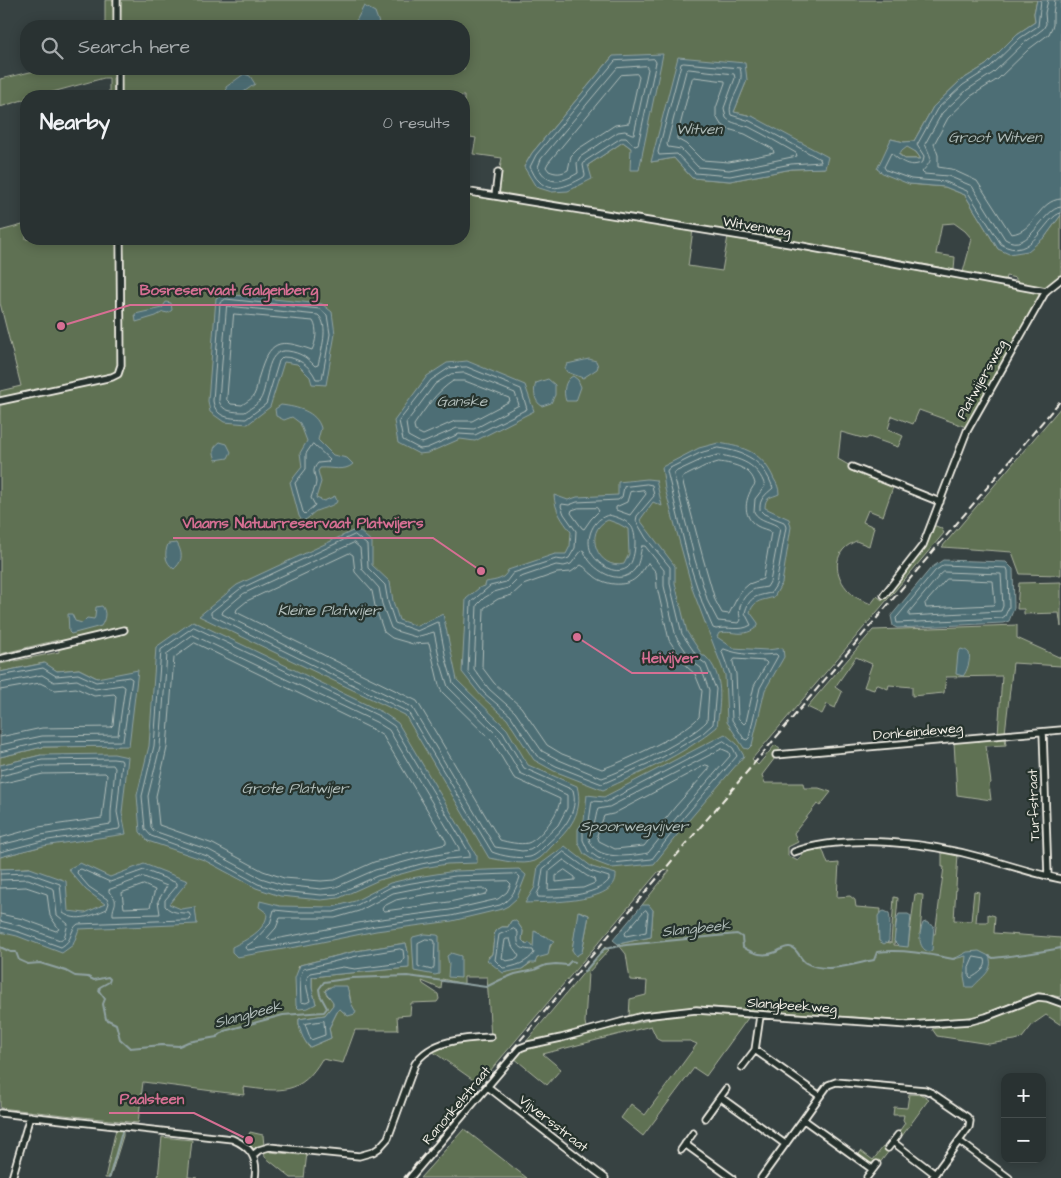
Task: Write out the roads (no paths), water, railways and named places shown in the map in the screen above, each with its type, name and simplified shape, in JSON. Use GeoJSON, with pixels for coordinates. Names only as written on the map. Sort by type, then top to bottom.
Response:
{"type":"FeatureCollection","features":[{"type":"Feature","properties":{"kind":"street"},"geometry":{"type":"LineString","coordinates":[[117,0],[117,20]]}},
{"type":"Feature","properties":{"kind":"street"},"geometry":{"type":"LineString","coordinates":[[118,75],[118,90]]}},
{"type":"Feature","properties":{"kind":"street"},"geometry":{"type":"LineString","coordinates":[[495,196],[498,172]]}},
{"type":"Feature","properties":{"kind":"street","name":"Witvenweg"},"geometry":{"type":"LineString","coordinates":[[470,192],[812,248],[1046,291]]}},
{"type":"Feature","properties":{"kind":"street"},"geometry":{"type":"LineString","coordinates":[[0,401],[112,377],[118,374],[121,365],[120,245]]}},
{"type":"Feature","properties":{"kind":"street","name":"Platwijersweg"},"geometry":{"type":"LineString","coordinates":[[884,595],[923,545],[967,431],[1046,291],[1061,279]]}},
{"type":"Feature","properties":{"kind":"street"},"geometry":{"type":"LineString","coordinates":[[852,467],[940,502]]}},
{"type":"Feature","properties":{"kind":"street"},"geometry":{"type":"LineString","coordinates":[[0,659],[124,630]]}},
{"type":"Feature","properties":{"kind":"street","name":"Donkeindeweg"},"geometry":{"type":"LineString","coordinates":[[776,755],[1061,730]]}},
{"type":"Feature","properties":{"kind":"street","name":"Turfstraat"},"geometry":{"type":"LineString","coordinates":[[1043,732],[1048,876]]}},
{"type":"Feature","properties":{"kind":"street"},"geometry":{"type":"LineString","coordinates":[[794,852],[823,845],[854,843],[909,844],[962,852],[1061,879]]}},
{"type":"Feature","properties":{"kind":"street","name":"Slangbeekweg"},"geometry":{"type":"LineString","coordinates":[[520,1048],[643,1016],[696,1010],[760,1016],[930,1025],[971,1021],[1038,997],[1061,1003]]}},
{"type":"Feature","properties":{"kind":"street"},"geometry":{"type":"LineString","coordinates":[[742,1067],[755,1050],[760,1016]]}},
{"type":"Feature","properties":{"kind":"street"},"geometry":{"type":"LineString","coordinates":[[253,1155],[259,1150],[269,1147],[359,1156],[373,1152],[388,1138],[415,1064],[419,1058],[429,1049],[435,1047],[471,1038],[491,1037]]}},
{"type":"Feature","properties":{"kind":"street","name":"Ranonkelstraat"},"geometry":{"type":"LineString","coordinates":[[410,1178],[520,1048]]}},
{"type":"Feature","properties":{"kind":"street"},"geometry":{"type":"LineString","coordinates":[[755,1050],[820,1096]]}},
{"type":"Feature","properties":{"kind":"street"},"geometry":{"type":"LineString","coordinates":[[762,1178],[828,1085],[836,1082],[932,1092],[970,1121],[970,1127],[933,1176],[893,1142]]}},
{"type":"Feature","properties":{"kind":"street","name":"Vijversstraat"},"geometry":{"type":"LineString","coordinates":[[488,1087],[605,1178]]}},
{"type":"Feature","properties":{"kind":"street"},"geometry":{"type":"LineString","coordinates":[[705,1118],[726,1089]]}},
{"type":"Feature","properties":{"kind":"street"},"geometry":{"type":"LineString","coordinates":[[720,1096],[785,1144]]}},
{"type":"Feature","properties":{"kind":"street"},"geometry":{"type":"LineString","coordinates":[[0,1112],[226,1138],[238,1141],[253,1155],[256,1165],[255,1178]]}},
{"type":"Feature","properties":{"kind":"street"},"geometry":{"type":"LineString","coordinates":[[12,1178],[30,1116]]}},
{"type":"Feature","properties":{"kind":"street"},"geometry":{"type":"LineString","coordinates":[[804,1120],[872,1170]]}},
{"type":"Feature","properties":{"kind":"street"},"geometry":{"type":"LineString","coordinates":[[681,1150],[693,1133]]}},
{"type":"Feature","properties":{"kind":"street"},"geometry":{"type":"LineString","coordinates":[[888,1148],[898,1135]]}},
{"type":"Feature","properties":{"kind":"street"},"geometry":{"type":"LineString","coordinates":[[959,1142],[1009,1178]]}},
{"type":"Feature","properties":{"kind":"street"},"geometry":{"type":"LineString","coordinates":[[686,1144],[732,1178]]}},
{"type":"Feature","properties":{"kind":"street"},"geometry":{"type":"LineString","coordinates":[[867,1177],[877,1164]]}},
{"type":"Feature","properties":{"kind":"water","name":"Groot Witven"},"geometry":{"type":"Polygon","coordinates":[[[1037,0],[1061,0],[1061,215],[1045,237],[1028,251],[1009,254],[998,249],[965,195],[945,187],[909,184],[884,174],[877,169],[891,139],[904,142],[914,141],[933,107],[960,81],[986,65],[1017,34],[1035,22],[1034,13],[1037,0]],[[907,147],[898,154],[905,159],[921,159],[916,152],[907,147]]]}},
{"type":"Feature","properties":{"kind":"water"},"geometry":{"type":"Polygon","coordinates":[[[364,6],[375,12],[378,20],[357,20],[364,6]]]}},
{"type":"Feature","properties":{"kind":"water","name":"Witven"},"geometry":{"type":"Polygon","coordinates":[[[663,54],[639,170],[630,170],[631,148],[623,142],[588,165],[592,179],[568,191],[552,192],[536,187],[524,167],[532,153],[613,56],[663,54]]]}},
{"type":"Feature","properties":{"kind":"water","name":"Witven"},"geometry":{"type":"Polygon","coordinates":[[[678,57],[745,63],[747,80],[734,112],[752,116],[828,157],[825,168],[792,169],[730,181],[692,178],[674,158],[651,162],[678,57]]]}},
{"type":"Feature","properties":{"kind":"water"},"geometry":{"type":"Polygon","coordinates":[[[243,75],[250,76],[255,84],[246,90],[226,90],[226,87],[243,75]]]}},
{"type":"Feature","properties":{"kind":"water"},"geometry":{"type":"Polygon","coordinates":[[[225,294],[322,304],[332,312],[335,334],[326,385],[312,384],[310,377],[297,364],[284,362],[270,407],[248,424],[224,422],[210,412],[208,401],[216,298],[225,294]]]}},
{"type":"Feature","properties":{"kind":"water"},"geometry":{"type":"Polygon","coordinates":[[[166,302],[171,303],[172,310],[168,313],[163,312],[136,322],[135,314],[162,308],[166,302]]]}},
{"type":"Feature","properties":{"kind":"water"},"geometry":{"type":"Polygon","coordinates":[[[589,359],[596,361],[598,366],[597,369],[583,378],[567,372],[565,369],[567,364],[589,359]]]}},
{"type":"Feature","properties":{"kind":"water","name":"Ganske"},"geometry":{"type":"Polygon","coordinates":[[[467,361],[525,385],[534,411],[475,441],[460,439],[428,453],[419,454],[398,443],[394,421],[427,376],[447,363],[467,361]]]}},
{"type":"Feature","properties":{"kind":"water"},"geometry":{"type":"Polygon","coordinates":[[[573,376],[578,380],[581,387],[576,401],[566,401],[565,387],[568,380],[573,376]]]}},
{"type":"Feature","properties":{"kind":"water"},"geometry":{"type":"Polygon","coordinates":[[[548,379],[555,385],[555,395],[551,403],[542,406],[536,399],[535,386],[536,383],[548,379]]]}},
{"type":"Feature","properties":{"kind":"water"},"geometry":{"type":"Polygon","coordinates":[[[281,405],[305,411],[315,418],[321,428],[318,440],[333,455],[347,458],[353,464],[342,469],[320,468],[318,471],[321,482],[316,498],[324,501],[335,496],[337,501],[331,506],[316,511],[302,521],[290,482],[302,467],[300,453],[307,441],[300,423],[292,417],[284,420],[276,416],[275,409],[281,405]]]}},
{"type":"Feature","properties":{"kind":"water"},"geometry":{"type":"Polygon","coordinates":[[[220,442],[227,444],[231,452],[228,458],[216,460],[214,450],[220,442]]]}},
{"type":"Feature","properties":{"kind":"water"},"geometry":{"type":"Polygon","coordinates":[[[718,443],[752,452],[764,463],[779,490],[779,494],[767,499],[765,508],[789,519],[791,527],[782,583],[774,597],[757,603],[750,612],[758,626],[753,630],[743,633],[719,633],[717,637],[733,648],[767,650],[783,648],[784,657],[765,690],[752,745],[748,749],[744,748],[727,722],[725,675],[693,591],[665,489],[662,467],[699,448],[718,443]]]}},
{"type":"Feature","properties":{"kind":"water"},"geometry":{"type":"Polygon","coordinates":[[[656,480],[662,506],[653,502],[640,520],[675,566],[675,583],[687,632],[716,672],[720,699],[717,727],[691,746],[603,790],[554,771],[534,760],[507,719],[481,696],[462,672],[466,599],[479,588],[485,586],[486,582],[502,578],[508,570],[555,554],[566,554],[570,546],[571,532],[557,511],[554,495],[568,500],[577,497],[618,495],[618,482],[656,480]],[[608,520],[600,525],[596,532],[595,541],[596,549],[601,556],[607,562],[615,565],[624,564],[629,554],[628,529],[608,520]]]}},
{"type":"Feature","properties":{"kind":"water","name":"Kleine Platwijer"},"geometry":{"type":"Polygon","coordinates":[[[357,529],[372,542],[372,565],[390,582],[399,620],[417,626],[443,614],[457,680],[507,729],[528,765],[577,786],[579,804],[574,819],[564,833],[538,860],[518,863],[489,858],[405,715],[199,616],[237,585],[357,529]]]}},
{"type":"Feature","properties":{"kind":"water"},"geometry":{"type":"Polygon","coordinates":[[[177,543],[181,557],[174,569],[167,561],[166,552],[168,544],[177,543]]]}},
{"type":"Feature","properties":{"kind":"water"},"geometry":{"type":"Polygon","coordinates":[[[943,560],[1006,562],[1013,569],[1014,608],[1009,621],[1003,623],[897,628],[893,626],[891,616],[931,568],[943,560]]]}},
{"type":"Feature","properties":{"kind":"water"},"geometry":{"type":"Polygon","coordinates":[[[102,606],[105,616],[101,626],[71,634],[69,632],[68,614],[72,614],[75,621],[82,623],[87,618],[94,619],[96,607],[102,606]]]}},
{"type":"Feature","properties":{"kind":"water","name":"Grote Platwijer"},"geometry":{"type":"Polygon","coordinates":[[[193,621],[382,712],[398,723],[477,856],[477,863],[447,864],[423,868],[379,880],[339,898],[321,900],[280,896],[256,888],[204,860],[148,841],[140,832],[137,795],[149,746],[156,647],[193,621]]]}},
{"type":"Feature","properties":{"kind":"water"},"geometry":{"type":"Polygon","coordinates":[[[961,649],[969,653],[968,665],[963,676],[956,674],[958,653],[961,649]]]}},
{"type":"Feature","properties":{"kind":"water"},"geometry":{"type":"Polygon","coordinates":[[[45,663],[57,671],[79,669],[97,678],[138,670],[129,746],[43,747],[0,757],[0,672],[45,663]]]}},
{"type":"Feature","properties":{"kind":"water","name":"Spoorwegvijver"},"geometry":{"type":"Polygon","coordinates":[[[725,734],[737,744],[744,756],[654,864],[612,868],[596,862],[584,854],[578,842],[578,829],[584,820],[587,795],[604,797],[725,734]]]}},
{"type":"Feature","properties":{"kind":"water"},"geometry":{"type":"Polygon","coordinates":[[[114,754],[128,757],[122,813],[126,834],[43,846],[0,857],[0,765],[41,755],[114,754]]]}},
{"type":"Feature","properties":{"kind":"water"},"geometry":{"type":"Polygon","coordinates":[[[565,846],[592,867],[616,874],[613,884],[605,891],[593,896],[563,901],[525,903],[535,887],[538,866],[565,846]]]}},
{"type":"Feature","properties":{"kind":"water"},"geometry":{"type":"Polygon","coordinates":[[[80,863],[110,877],[144,864],[188,881],[169,904],[181,909],[195,907],[197,924],[79,929],[73,945],[62,953],[17,936],[0,932],[0,869],[30,868],[66,881],[68,911],[85,913],[105,904],[86,890],[68,869],[80,863]]]}},
{"type":"Feature","properties":{"kind":"water"},"geometry":{"type":"Polygon","coordinates":[[[519,869],[526,875],[517,898],[502,909],[452,921],[376,931],[237,957],[232,952],[232,947],[255,934],[264,924],[267,913],[259,907],[260,901],[280,906],[333,907],[355,901],[390,883],[411,878],[455,871],[519,869]]]}},
{"type":"Feature","properties":{"kind":"water"},"geometry":{"type":"Polygon","coordinates":[[[642,905],[649,905],[653,910],[651,937],[618,944],[613,940],[642,905]]]}},
{"type":"Feature","properties":{"kind":"water"},"geometry":{"type":"Polygon","coordinates":[[[578,911],[589,915],[582,952],[576,956],[572,950],[578,911]]]}},
{"type":"Feature","properties":{"kind":"water"},"geometry":{"type":"Polygon","coordinates":[[[884,911],[889,913],[890,922],[889,941],[884,944],[879,941],[878,916],[884,911]]]}},
{"type":"Feature","properties":{"kind":"water"},"geometry":{"type":"Polygon","coordinates":[[[899,914],[911,916],[908,947],[899,946],[894,941],[899,914]]]}},
{"type":"Feature","properties":{"kind":"water"},"geometry":{"type":"Polygon","coordinates":[[[514,920],[523,931],[522,940],[527,945],[529,942],[533,947],[534,931],[555,941],[550,945],[548,955],[537,958],[535,963],[530,963],[522,969],[503,973],[487,960],[492,954],[495,931],[502,927],[508,927],[511,921],[514,920]]]}},
{"type":"Feature","properties":{"kind":"water"},"geometry":{"type":"Polygon","coordinates":[[[926,922],[934,926],[932,950],[929,952],[922,947],[920,940],[923,923],[926,922]]]}},
{"type":"Feature","properties":{"kind":"water"},"geometry":{"type":"Polygon","coordinates":[[[425,934],[439,936],[439,974],[414,971],[412,939],[413,937],[425,934]]]}},
{"type":"Feature","properties":{"kind":"water"},"geometry":{"type":"Polygon","coordinates":[[[406,943],[409,968],[312,977],[312,988],[316,1004],[308,1008],[299,1009],[296,1006],[295,978],[300,965],[356,951],[406,943]]]}},
{"type":"Feature","properties":{"kind":"water"},"geometry":{"type":"Polygon","coordinates":[[[979,951],[989,956],[989,970],[973,987],[966,987],[964,976],[966,956],[954,959],[967,952],[979,951]]]}},
{"type":"Feature","properties":{"kind":"water"},"geometry":{"type":"Polygon","coordinates":[[[451,953],[461,956],[461,978],[448,977],[449,964],[447,956],[451,953]]]}},
{"type":"Feature","properties":{"kind":"water"},"geometry":{"type":"Polygon","coordinates":[[[332,986],[347,986],[351,1003],[356,1012],[348,1016],[340,1009],[338,1010],[329,1028],[331,1038],[310,1047],[302,1034],[299,1019],[325,1015],[333,1005],[333,1002],[325,991],[332,986]]]}},
{"type":"Feature","properties":{"kind":"waterway","name":"Slangbeek"},"geometry":{"type":"LineString","coordinates":[[584,971],[604,949],[626,945],[737,934],[742,937],[743,947],[751,951],[767,954],[790,947],[795,949],[806,963],[822,968],[840,967],[874,960],[877,952],[887,951],[956,958]]}},
{"type":"Feature","properties":{"kind":"waterway","name":"Slangbeek"},"geometry":{"type":"LineString","coordinates":[[0,947],[16,952],[19,960],[28,964],[40,963],[66,971],[75,976],[88,977],[94,980],[108,977],[110,979],[109,982],[100,987],[99,991],[105,999],[103,1004],[106,1019],[116,1024],[120,1039],[130,1048],[162,1045],[179,1046],[188,1042],[217,1037],[224,1031],[283,1015],[324,1012],[327,1008],[319,989],[324,982],[352,978],[408,976],[486,987],[515,974],[546,965],[567,965],[571,961],[575,962]]}},
{"type":"Feature","properties":{"kind":"waterway","name":"Slangbeek"},"geometry":{"type":"LineString","coordinates":[[989,956],[993,958],[1061,948]]}},
{"type":"Feature","properties":{"kind":"waterway"},"geometry":{"type":"LineString","coordinates":[[109,1178],[122,1132]]}},
{"type":"Feature","properties":{"kind":"railway"},"geometry":{"type":"LineString","coordinates":[[404,1178],[1061,400]]}},
{"type":"Feature","properties":{"kind":"place","name":"Bosreservaat Galgenberg"},"geometry":{"type":"Point","coordinates":[61,326]}},
{"type":"Feature","properties":{"kind":"place","name":"Vlaams Natuurreservaat Platwijers"},"geometry":{"type":"Point","coordinates":[481,571]}},
{"type":"Feature","properties":{"kind":"place","name":"Heivijver"},"geometry":{"type":"Point","coordinates":[577,637]}},
{"type":"Feature","properties":{"kind":"place","name":"Paalsteen"},"geometry":{"type":"Point","coordinates":[249,1140]}}]}
